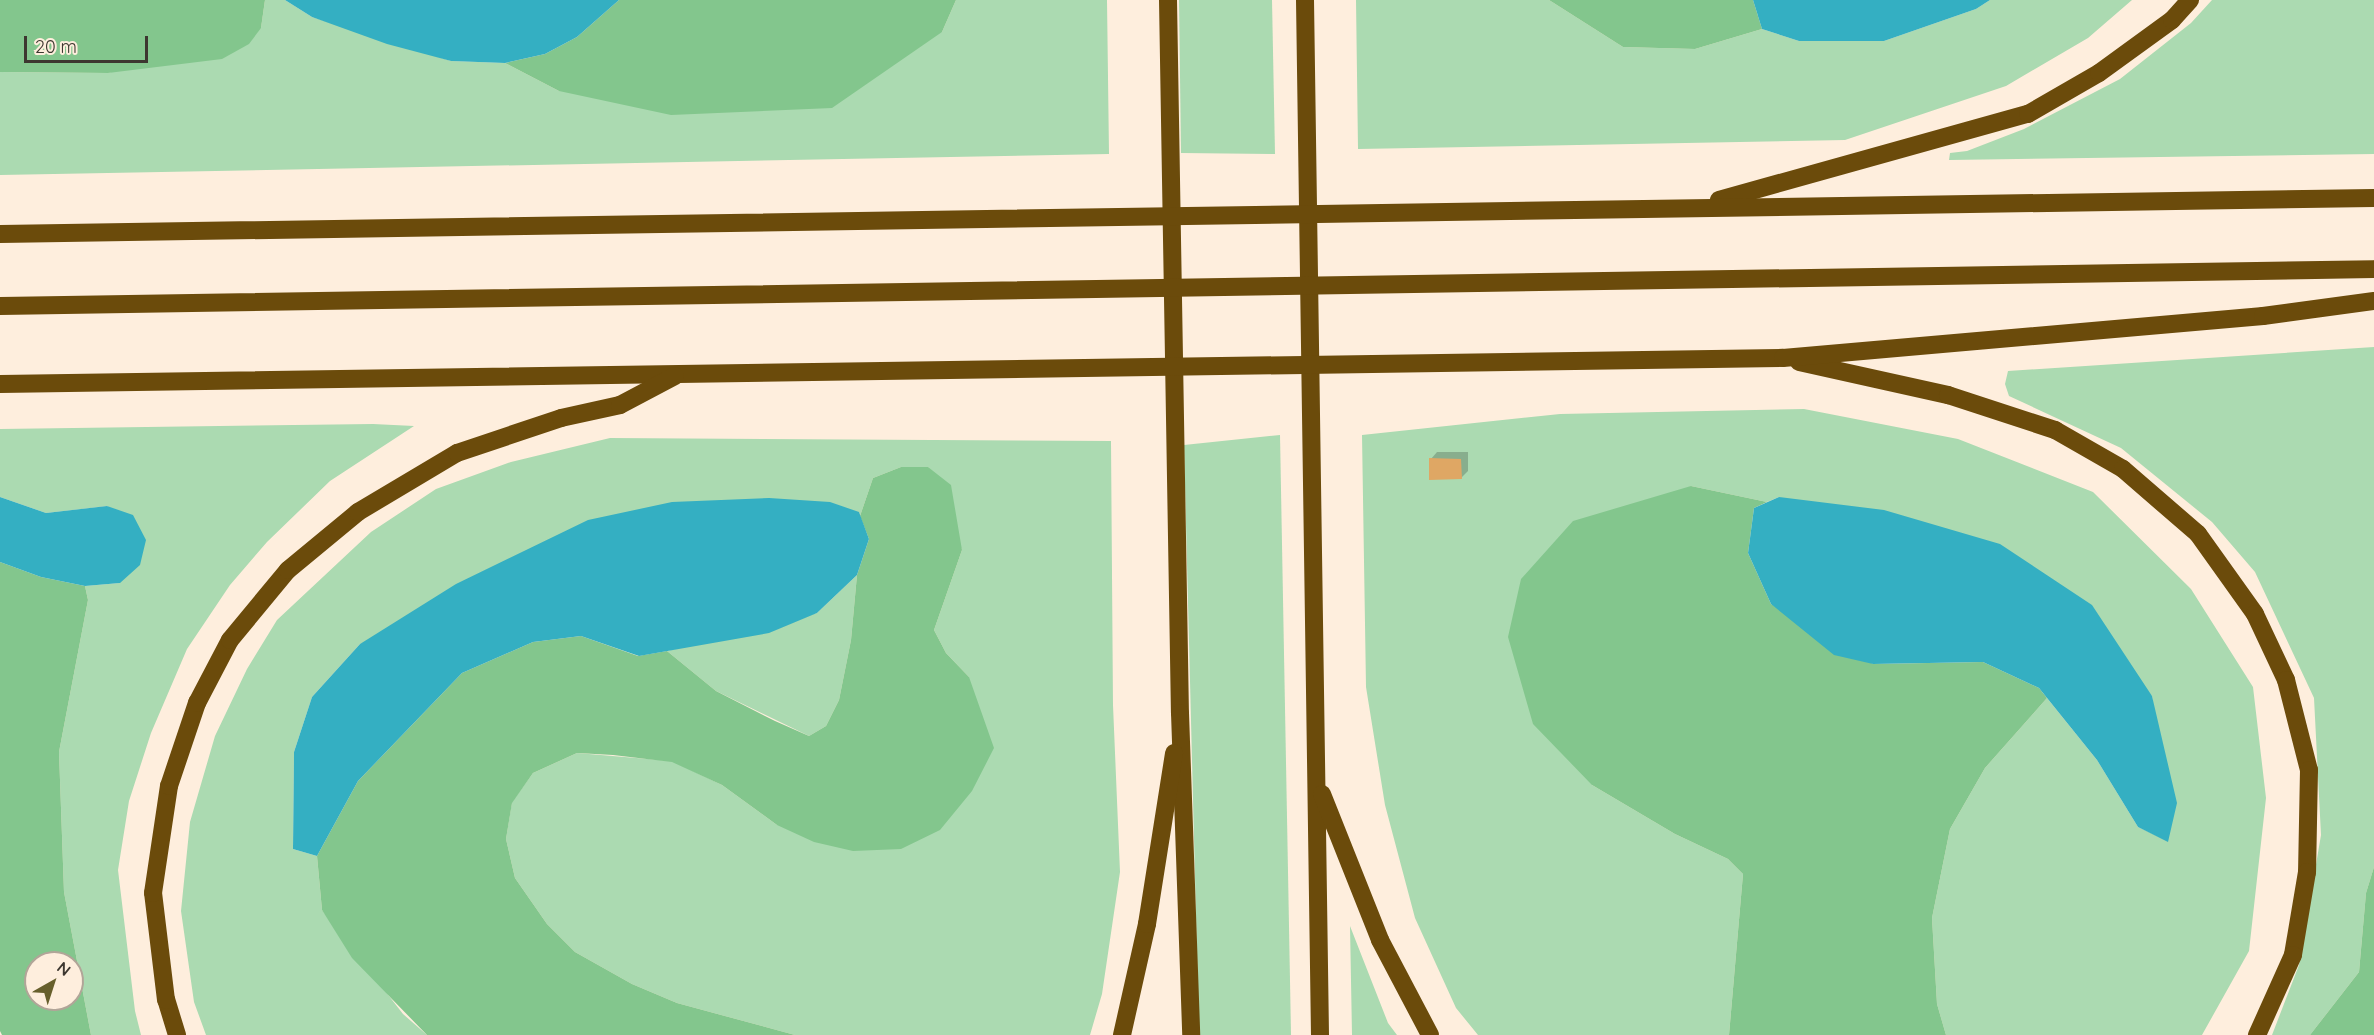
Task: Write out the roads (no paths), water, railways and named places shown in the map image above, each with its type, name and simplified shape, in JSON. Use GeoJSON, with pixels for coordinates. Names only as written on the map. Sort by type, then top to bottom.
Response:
{"type":"FeatureCollection","features":[{"type":"Feature","properties":{"kind":"highway"},"geometry":{"type":"LineString","coordinates":[[1168,0],[1180,713],[1191,1035]]}},
{"type":"Feature","properties":{"kind":"highway"},"geometry":{"type":"LineString","coordinates":[[1305,0],[1311,552],[1320,1035]]}},
{"type":"Feature","properties":{"kind":"highway"},"geometry":{"type":"LineString","coordinates":[[1693,208],[2028,114],[2099,73],[2172,20],[2190,0]]}},
{"type":"Feature","properties":{"kind":"highway"},"geometry":{"type":"LineString","coordinates":[[0,234],[2374,198]]}},
{"type":"Feature","properties":{"kind":"highway"},"geometry":{"type":"LineString","coordinates":[[0,306],[2374,268]]}},
{"type":"Feature","properties":{"kind":"highway"},"geometry":{"type":"LineString","coordinates":[[0,384],[1783,358],[2263,316],[2374,301]]}},
{"type":"Feature","properties":{"kind":"highway"},"geometry":{"type":"LineString","coordinates":[[1783,358],[1948,395],[2055,430],[2123,469],[2198,534],[2255,614],[2286,680],[2309,770],[2307,872],[2294,955],[2258,1035]]}},
{"type":"Feature","properties":{"kind":"highway"},"geometry":{"type":"LineString","coordinates":[[177,1035],[166,999],[153,893],[169,786],[197,703],[231,640],[288,570],[358,512],[457,453],[561,418],[620,405],[679,374]]}},
{"type":"Feature","properties":{"kind":"highway"},"geometry":{"type":"LineString","coordinates":[[1122,1035],[1147,924],[1180,713]]}},
{"type":"Feature","properties":{"kind":"highway"},"geometry":{"type":"LineString","coordinates":[[1317,783],[1380,940],[1430,1035]]}},
{"type":"Feature","properties":{"kind":"water"},"geometry":{"type":"Polygon","coordinates":[[[285,0],[619,0],[577,37],[545,54],[505,63],[451,61],[387,44],[312,17],[285,0]]]}},
{"type":"Feature","properties":{"kind":"water"},"geometry":{"type":"Polygon","coordinates":[[[1753,0],[1990,0],[1976,9],[1884,41],[1799,41],[1762,29],[1753,0]]]}},
{"type":"Feature","properties":{"kind":"water"},"geometry":{"type":"Polygon","coordinates":[[[0,497],[46,513],[107,506],[133,515],[146,540],[140,565],[120,583],[85,586],[41,577],[0,562],[0,497]]]}},
{"type":"Feature","properties":{"kind":"water"},"geometry":{"type":"Polygon","coordinates":[[[1779,497],[1884,510],[2000,544],[2092,605],[2152,696],[2177,803],[2168,842],[2138,827],[2097,760],[2039,688],[1983,662],[1873,664],[1834,655],[1771,604],[1748,553],[1754,508],[1779,497]]]}},
{"type":"Feature","properties":{"kind":"water"},"geometry":{"type":"Polygon","coordinates":[[[769,498],[830,502],[859,512],[869,539],[857,575],[817,613],[769,633],[639,656],[581,636],[533,642],[462,673],[358,781],[317,856],[293,849],[294,752],[312,697],[360,644],[456,584],[588,520],[672,502],[769,498]]]}}]}
